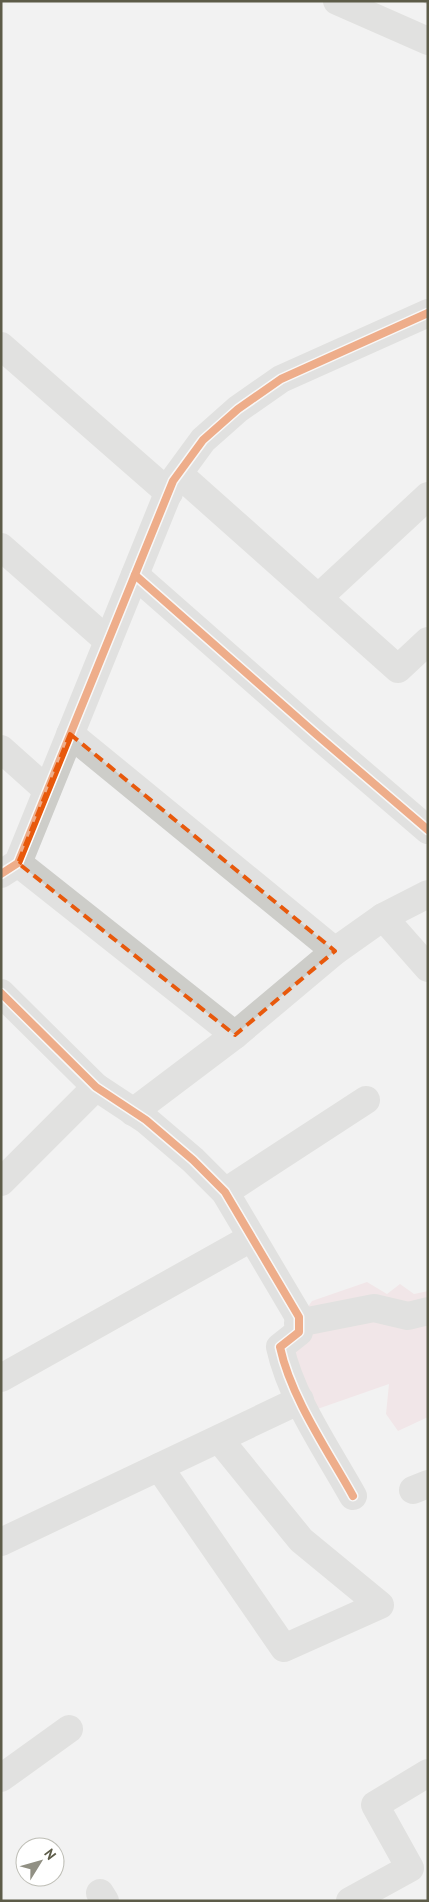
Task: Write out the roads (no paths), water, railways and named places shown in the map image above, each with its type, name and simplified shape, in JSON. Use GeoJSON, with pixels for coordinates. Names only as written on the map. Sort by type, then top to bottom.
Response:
{"type":"FeatureCollection","features":[{"type":"Feature","properties":{"kind":"street"},"geometry":{"type":"LineString","coordinates":[[337,1],[428,41]]}},
{"type":"Feature","properties":{"kind":"street"},"geometry":{"type":"LineString","coordinates":[[235,1035],[9,869],[47,790],[174,483],[203,440],[238,409],[281,379],[428,313]]}},
{"type":"Feature","properties":{"kind":"street"},"geometry":{"type":"LineString","coordinates":[[1,346],[318,598],[398,670],[428,641]]}},
{"type":"Feature","properties":{"kind":"street"},"geometry":{"type":"LineString","coordinates":[[318,598],[428,496]]}},
{"type":"Feature","properties":{"kind":"street"},"geometry":{"type":"LineString","coordinates":[[1,547],[108,641]]}},
{"type":"Feature","properties":{"kind":"street"},"geometry":{"type":"LineString","coordinates":[[136,575],[428,830]]}},
{"type":"Feature","properties":{"kind":"street"},"geometry":{"type":"LineString","coordinates":[[70,734],[335,951]]}},
{"type":"Feature","properties":{"kind":"street"},"geometry":{"type":"LineString","coordinates":[[1,749],[47,790]]}},
{"type":"Feature","properties":{"kind":"street"},"geometry":{"type":"LineString","coordinates":[[133,1112],[235,1035],[335,951],[383,917],[428,894]]}},
{"type":"Feature","properties":{"kind":"street"},"geometry":{"type":"LineString","coordinates":[[383,917],[428,968]]}},
{"type":"Feature","properties":{"kind":"street"},"geometry":{"type":"LineString","coordinates":[[1,993],[96,1087],[146,1120],[193,1160],[225,1192],[299,1317],[298,1332],[280,1347],[283,1360],[300,1400],[353,1496]]}},
{"type":"Feature","properties":{"kind":"street"},"geometry":{"type":"LineString","coordinates":[[1,1182],[96,1087]]}},
{"type":"Feature","properties":{"kind":"street"},"geometry":{"type":"LineString","coordinates":[[225,1192],[366,1100]]}},
{"type":"Feature","properties":{"kind":"street"},"geometry":{"type":"LineString","coordinates":[[1,1378],[251,1238]]}},
{"type":"Feature","properties":{"kind":"street"},"geometry":{"type":"LineString","coordinates":[[298,1323],[374,1308],[408,1316],[428,1311]]}},
{"type":"Feature","properties":{"kind":"street"},"geometry":{"type":"LineString","coordinates":[[1,1542],[300,1400]]}},
{"type":"Feature","properties":{"kind":"street"},"geometry":{"type":"LineString","coordinates":[[158,1467],[284,1648],[380,1605],[301,1540],[219,1439]]}},
{"type":"Feature","properties":{"kind":"street"},"geometry":{"type":"LineString","coordinates":[[1,1778],[69,1729]]}},
{"type":"Feature","properties":{"kind":"street"},"geometry":{"type":"LineString","coordinates":[[350,1901],[381,1894],[410,1868],[375,1805],[428,1773]]}}]}
